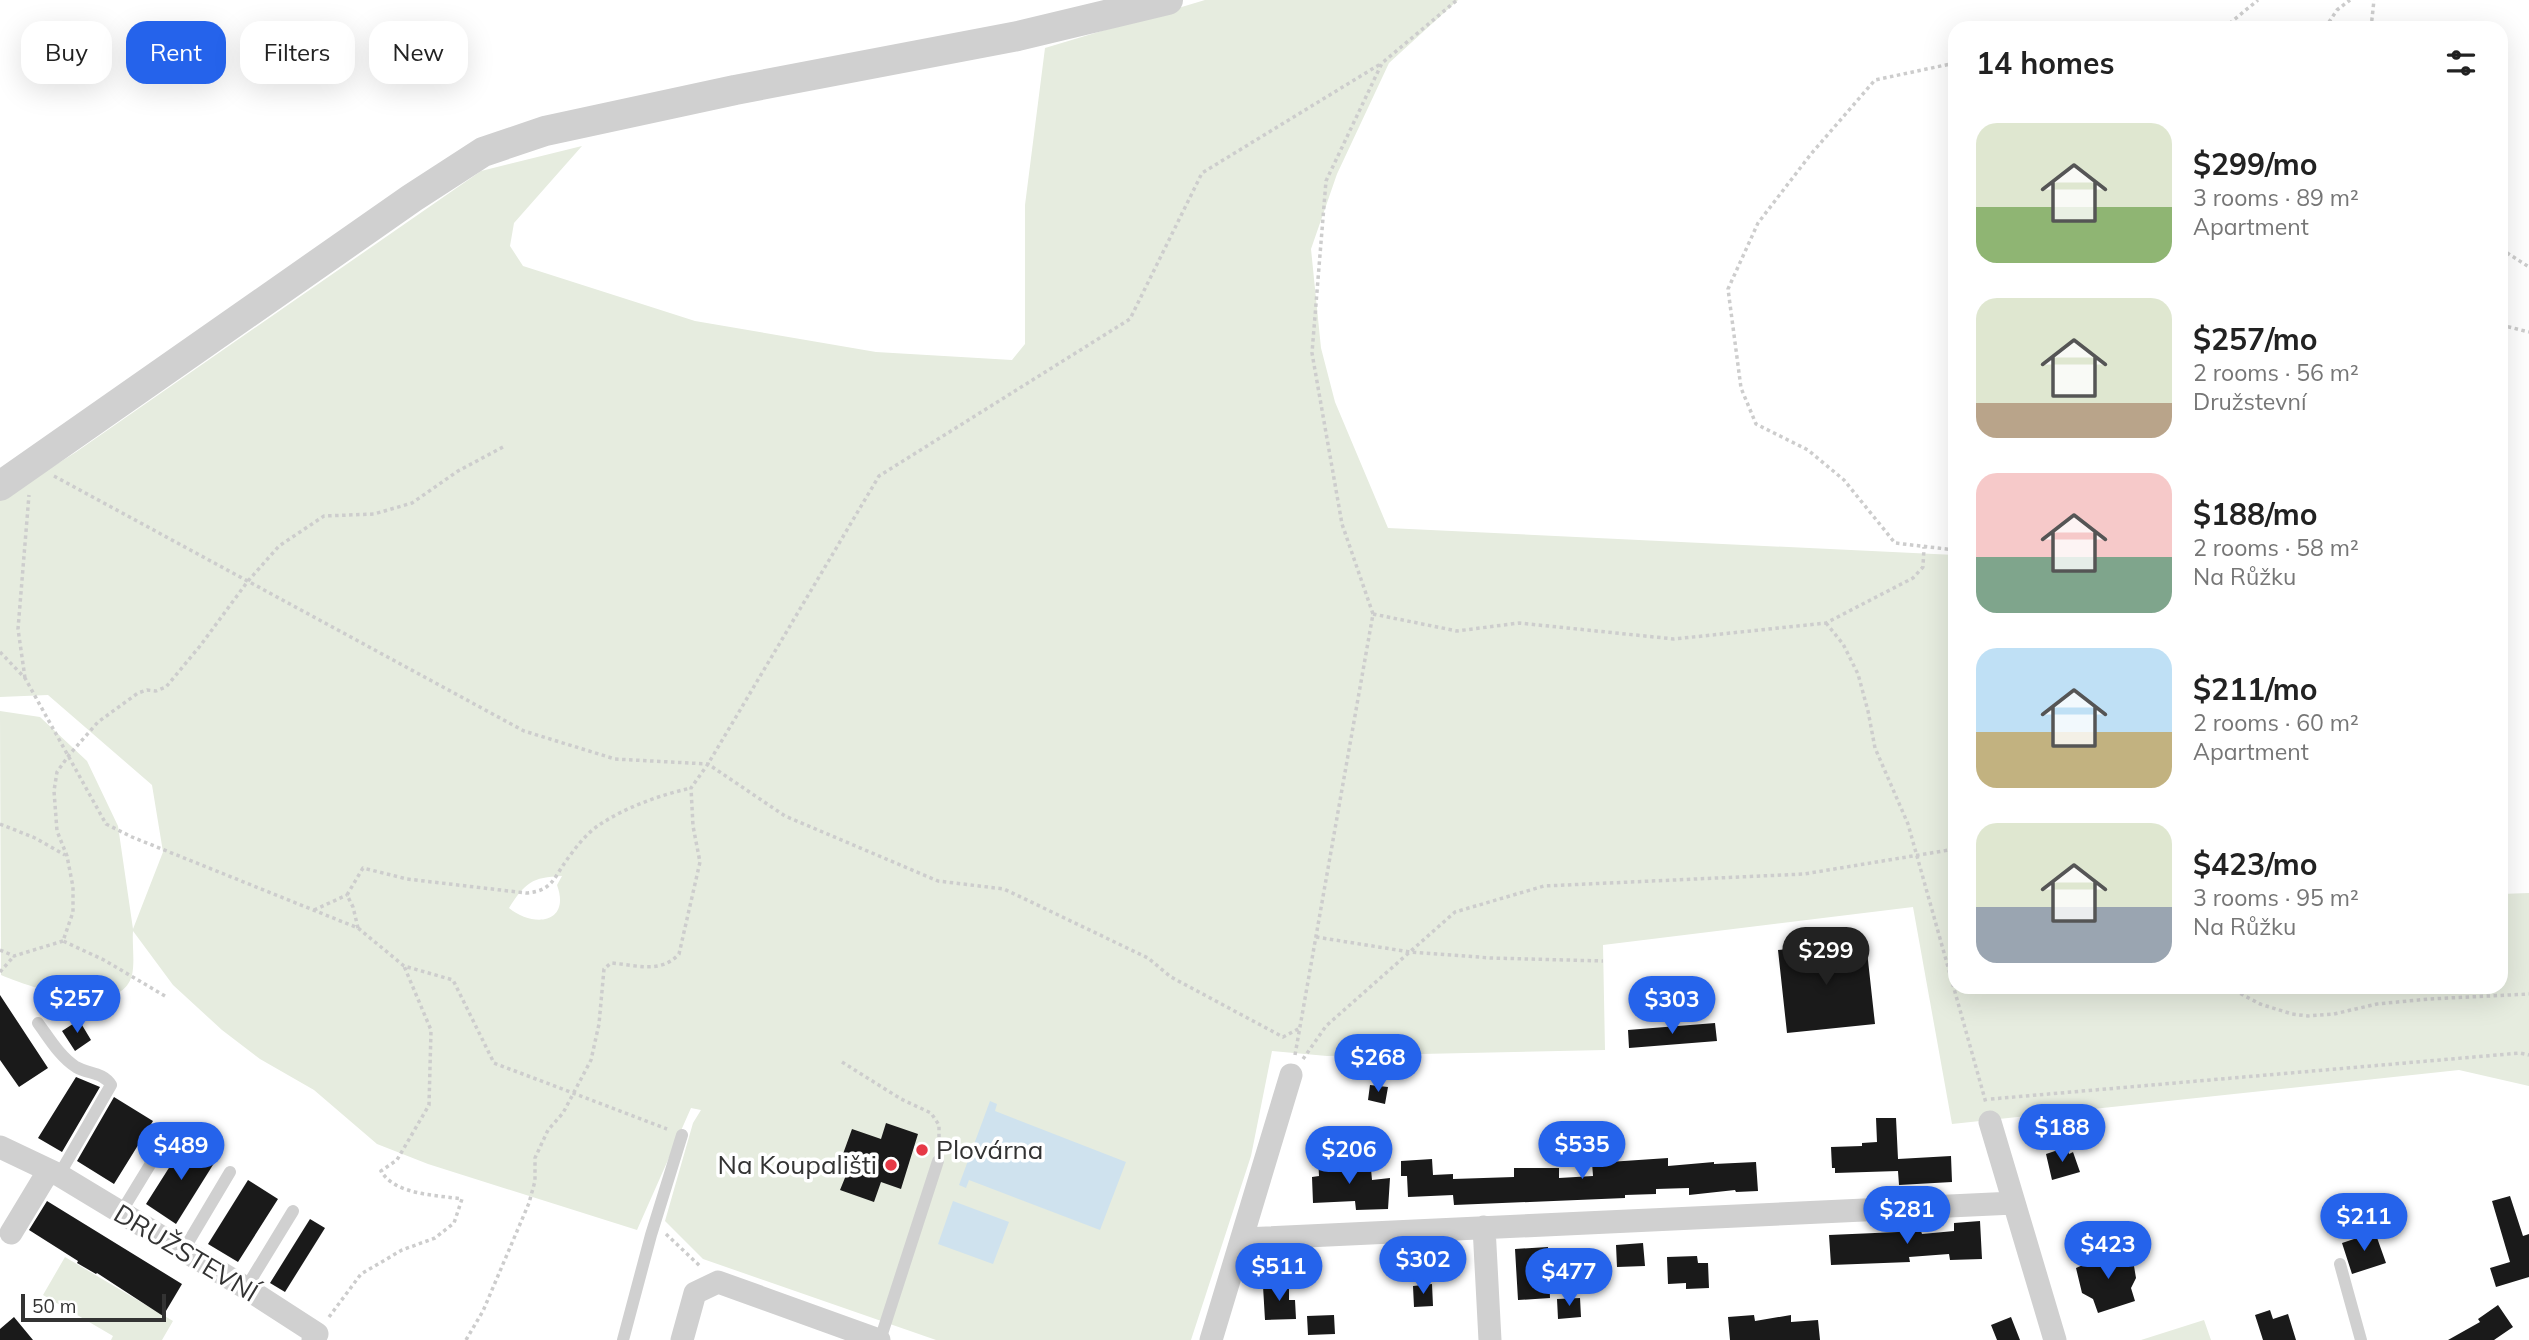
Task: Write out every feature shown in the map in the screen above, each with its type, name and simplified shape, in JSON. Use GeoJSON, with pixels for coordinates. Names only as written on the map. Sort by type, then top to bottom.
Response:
{"type":"FeatureCollection","features":[{"type":"Feature","properties":{"kind":"street"},"geometry":{"type":"LineString","coordinates":[[0,486],[412,198],[483,152],[545,131],[735,90],[1018,36],[1168,0]]}},
{"type":"Feature","properties":{"kind":"street"},"geometry":{"type":"LineString","coordinates":[[1211,1340],[1291,1074]]}},
{"type":"Feature","properties":{"kind":"street"},"geometry":{"type":"LineString","coordinates":[[1988,1111],[2055,1340]]}},
{"type":"Feature","properties":{"kind":"street","name":"DRUŽSTEVNÍ"},"geometry":{"type":"LineString","coordinates":[[4,1149],[54,1172],[246,1288],[315,1337]]}},
{"type":"Feature","properties":{"kind":"street"},"geometry":{"type":"LineString","coordinates":[[11,1233],[54,1172]]}},
{"type":"Feature","properties":{"kind":"street"},"geometry":{"type":"LineString","coordinates":[[1243,1239],[2014,1203]]}},
{"type":"Feature","properties":{"kind":"street"},"geometry":{"type":"LineString","coordinates":[[1484,1227],[1490,1340]]}},
{"type":"Feature","properties":{"kind":"street"},"geometry":{"type":"LineString","coordinates":[[682,1340],[695,1293],[718,1282],[879,1340]]}},
{"type":"Feature","properties":{"kind":"lane"},"geometry":{"type":"LineString","coordinates":[[38,1023],[60,1053],[76,1067],[107,1079],[111,1085],[54,1172]]}},
{"type":"Feature","properties":{"kind":"lane"},"geometry":{"type":"LineString","coordinates":[[120,1214],[170,1132]]}},
{"type":"Feature","properties":{"kind":"lane"},"geometry":{"type":"LineString","coordinates":[[623,1340],[682,1135]]}},
{"type":"Feature","properties":{"kind":"lane"},"geometry":{"type":"LineString","coordinates":[[879,1340],[938,1161]]}},
{"type":"Feature","properties":{"kind":"lane"},"geometry":{"type":"LineString","coordinates":[[183,1251],[230,1172]]}},
{"type":"Feature","properties":{"kind":"lane"},"geometry":{"type":"LineString","coordinates":[[246,1288],[293,1211]]}},
{"type":"Feature","properties":{"kind":"lane"},"geometry":{"type":"LineString","coordinates":[[2340,1264],[2361,1340]]}},
{"type":"Feature","properties":{"kind":"path"},"geometry":{"type":"LineString","coordinates":[[313,910],[347,895],[363,868],[407,879],[526,893],[538,892],[558,877],[565,862],[597,826],[648,801],[691,788],[708,764],[879,476],[1130,319],[1202,173],[1382,63],[1457,0]]}},
{"type":"Feature","properties":{"kind":"path"},"geometry":{"type":"LineString","coordinates":[[2232,21],[2258,0]]}},
{"type":"Feature","properties":{"kind":"path"},"geometry":{"type":"LineString","coordinates":[[2330,21],[2337,10],[2350,0]]}},
{"type":"Feature","properties":{"kind":"path"},"geometry":{"type":"LineString","coordinates":[[2372,21],[2374,0]]}},
{"type":"Feature","properties":{"kind":"path"},"geometry":{"type":"LineString","coordinates":[[1291,1074],[1373,614],[1342,524],[1312,353],[1326,181],[1382,63]]}},
{"type":"Feature","properties":{"kind":"path"},"geometry":{"type":"LineString","coordinates":[[1948,64],[1875,80],[1811,154],[1758,223],[1728,289],[1741,388],[1756,424],[1808,450],[1844,480],[1895,542],[1948,549]]}},
{"type":"Feature","properties":{"kind":"path"},"geometry":{"type":"LineString","coordinates":[[2508,254],[2529,267]]}},
{"type":"Feature","properties":{"kind":"path"},"geometry":{"type":"LineString","coordinates":[[2508,327],[2529,332]]}},
{"type":"Feature","properties":{"kind":"path"},"geometry":{"type":"LineString","coordinates":[[63,941],[73,912],[74,887],[67,856],[57,831],[54,792],[57,772],[98,722],[138,693],[166,687],[248,581],[279,546],[324,516],[374,514],[412,503],[458,471],[503,447]]}},
{"type":"Feature","properties":{"kind":"path"},"geometry":{"type":"LineString","coordinates":[[25,678],[18,629],[32,464],[524,731],[615,759],[708,764],[785,816],[938,881],[1004,888],[1148,958],[1171,977],[1283,1037],[1300,1028]]}},
{"type":"Feature","properties":{"kind":"path"},"geometry":{"type":"LineString","coordinates":[[1373,614],[1457,631],[1519,623],[1674,639],[1826,623],[1913,578],[1923,567],[1924,547]]}},
{"type":"Feature","properties":{"kind":"path"},"geometry":{"type":"LineString","coordinates":[[1826,623],[1843,644],[1858,674],[1875,748],[1882,769],[1897,794],[1948,967]]}},
{"type":"Feature","properties":{"kind":"path"},"geometry":{"type":"LineString","coordinates":[[0,652],[25,678],[106,824],[358,928],[404,966],[453,980],[494,1063],[682,1135]]}},
{"type":"Feature","properties":{"kind":"path"},"geometry":{"type":"LineString","coordinates":[[466,1340],[483,1311],[529,1203],[535,1181],[535,1158],[548,1130],[563,1113],[591,1060],[604,969],[611,963],[651,969],[671,962],[679,954],[700,862],[693,826],[691,788]]}},
{"type":"Feature","properties":{"kind":"path"},"geometry":{"type":"LineString","coordinates":[[0,824],[35,838],[67,856]]}},
{"type":"Feature","properties":{"kind":"path"},"geometry":{"type":"LineString","coordinates":[[1291,1074],[1326,1026],[1455,912],[1544,886],[1804,874],[1948,850]]}},
{"type":"Feature","properties":{"kind":"path"},"geometry":{"type":"LineString","coordinates":[[347,895],[358,928]]}},
{"type":"Feature","properties":{"kind":"path"},"geometry":{"type":"LineString","coordinates":[[1316,937],[1410,952],[1491,958],[1603,961]]}},
{"type":"Feature","properties":{"kind":"path"},"geometry":{"type":"LineString","coordinates":[[0,972],[14,957],[63,941],[104,960],[165,996]]}},
{"type":"Feature","properties":{"kind":"path"},"geometry":{"type":"LineString","coordinates":[[0,950],[14,957]]}},
{"type":"Feature","properties":{"kind":"path"},"geometry":{"type":"LineString","coordinates":[[315,1337],[361,1275],[402,1250],[435,1238],[454,1223],[461,1199],[414,1191],[386,1180],[381,1171],[397,1160],[429,1105],[431,1030],[404,966]]}},
{"type":"Feature","properties":{"kind":"path"},"geometry":{"type":"LineString","coordinates":[[1956,994],[1988,1111],[2520,1053],[2529,1055]]}},
{"type":"Feature","properties":{"kind":"path"},"geometry":{"type":"LineString","coordinates":[[2241,994],[2260,1004],[2308,1016],[2416,1000],[2529,994]]}},
{"type":"Feature","properties":{"kind":"path"},"geometry":{"type":"LineString","coordinates":[[842,1062],[901,1099],[931,1113],[939,1125],[938,1161]]}},
{"type":"Feature","properties":{"kind":"path"},"geometry":{"type":"LineString","coordinates":[[655,1223],[718,1282]]}},
{"type":"Feature","properties":{"kind":"shaded area"},"geometry":{"type":"Polygon","coordinates":[[[1205,0],[1458,0],[1389,63],[1337,174],[1311,249],[1321,348],[1335,402],[1388,528],[1948,555],[1948,994],[2508,994],[2508,894],[2529,893],[2529,1086],[2459,1070],[1952,1124],[1913,907],[1603,945],[1605,1050],[1327,1056],[1272,1051],[1251,1156],[1191,1340],[936,1340],[703,1259],[665,1221],[693,1123],[701,1110],[691,1108],[637,1230],[428,1164],[377,1144],[314,1090],[260,1059],[222,1030],[173,985],[133,931],[132,975],[124,989],[110,996],[92,998],[51,992],[1,975],[0,711],[40,717],[87,761],[118,826],[133,929],[163,852],[152,785],[48,695],[0,697],[0,500],[76,452],[481,171],[582,146],[514,223],[510,246],[523,266],[695,321],[876,352],[1012,360],[1025,344],[1025,205],[1045,48],[1205,0]],[[562,876],[543,878],[525,887],[509,908],[529,918],[547,919],[559,908],[557,885],[562,876]]]}},
{"type":"Feature","properties":{"kind":"shaded area"},"geometry":{"type":"Polygon","coordinates":[[[65,1257],[173,1321],[162,1340],[111,1340],[113,1336],[43,1295],[65,1257]]]}},
{"type":"Feature","properties":{"kind":"shaded area"},"geometry":{"type":"Polygon","coordinates":[[[2204,1320],[2211,1340],[2141,1340],[2204,1320]]]}},
{"type":"Feature","properties":{"kind":"water"},"geometry":{"type":"Polygon","coordinates":[[[990,1101],[997,1104],[995,1111],[1126,1162],[1100,1230],[969,1180],[966,1188],[959,1185],[990,1101]]]}},
{"type":"Feature","properties":{"kind":"water"},"geometry":{"type":"Polygon","coordinates":[[[953,1201],[1009,1222],[993,1264],[938,1244],[953,1201]]]}},
{"type":"Feature","properties":{"kind":"building"},"geometry":{"type":"Polygon","coordinates":[[[1866,942],[1875,1024],[1787,1033],[1778,950],[1866,942]]]}},
{"type":"Feature","properties":{"kind":"building"},"geometry":{"type":"Polygon","coordinates":[[[0,995],[48,1068],[19,1087],[0,1060],[0,995]]]}},
{"type":"Feature","properties":{"kind":"building"},"geometry":{"type":"Polygon","coordinates":[[[79,1020],[91,1040],[75,1051],[62,1031],[79,1020]]]}},
{"type":"Feature","properties":{"kind":"building"},"geometry":{"type":"Polygon","coordinates":[[[1715,1023],[1717,1041],[1629,1048],[1628,1030],[1715,1023]]]}},
{"type":"Feature","properties":{"kind":"building"},"geometry":{"type":"Polygon","coordinates":[[[76,1077],[100,1087],[62,1152],[38,1138],[76,1077]]]}},
{"type":"Feature","properties":{"kind":"building"},"geometry":{"type":"Polygon","coordinates":[[[1370,1085],[1388,1087],[1385,1104],[1368,1100],[1370,1085]]]}},
{"type":"Feature","properties":{"kind":"building"},"geometry":{"type":"Polygon","coordinates":[[[114,1097],[153,1121],[114,1184],[77,1161],[114,1097]]]}},
{"type":"Feature","properties":{"kind":"building"},"geometry":{"type":"Polygon","coordinates":[[[1876,1118],[1896,1118],[1898,1159],[1951,1156],[1952,1182],[1899,1185],[1898,1171],[1835,1173],[1835,1168],[1832,1168],[1831,1147],[1862,1146],[1862,1143],[1877,1142],[1876,1118]]]}},
{"type":"Feature","properties":{"kind":"building"},"geometry":{"type":"Polygon","coordinates":[[[886,1123],[918,1134],[901,1189],[881,1182],[874,1202],[840,1190],[849,1168],[839,1165],[852,1129],[881,1139],[886,1123]]]}},
{"type":"Feature","properties":{"kind":"building"},"geometry":{"type":"Polygon","coordinates":[[[186,1141],[216,1160],[176,1224],[146,1204],[186,1141]]]}},
{"type":"Feature","properties":{"kind":"building"},"geometry":{"type":"Polygon","coordinates":[[[2067,1147],[2069,1154],[2073,1152],[2080,1172],[2052,1180],[2046,1154],[2067,1147]]]}},
{"type":"Feature","properties":{"kind":"building"},"geometry":{"type":"Polygon","coordinates":[[[1609,1148],[1609,1162],[1668,1158],[1668,1166],[1756,1162],[1758,1191],[1735,1190],[1689,1195],[1689,1188],[1656,1189],[1656,1194],[1625,1195],[1625,1198],[1454,1205],[1453,1195],[1408,1197],[1407,1176],[1401,1176],[1401,1161],[1432,1159],[1433,1175],[1453,1174],[1453,1179],[1514,1177],[1514,1168],[1559,1168],[1559,1178],[1593,1176],[1591,1149],[1609,1148]]]}},
{"type":"Feature","properties":{"kind":"building"},"geometry":{"type":"Polygon","coordinates":[[[1339,1156],[1340,1172],[1371,1169],[1372,1180],[1390,1178],[1388,1209],[1356,1210],[1355,1201],[1313,1203],[1312,1177],[1319,1176],[1318,1157],[1339,1156]]]}},
{"type":"Feature","properties":{"kind":"building"},"geometry":{"type":"Polygon","coordinates":[[[248,1180],[278,1199],[238,1262],[208,1244],[248,1180]]]}},
{"type":"Feature","properties":{"kind":"building"},"geometry":{"type":"Polygon","coordinates":[[[2510,1196],[2523,1236],[2529,1234],[2529,1277],[2496,1287],[2490,1268],[2510,1262],[2492,1201],[2510,1196]]]}},
{"type":"Feature","properties":{"kind":"building"},"geometry":{"type":"Polygon","coordinates":[[[47,1201],[182,1284],[163,1316],[29,1230],[47,1201]]]}},
{"type":"Feature","properties":{"kind":"building"},"geometry":{"type":"Polygon","coordinates":[[[310,1219],[325,1228],[285,1292],[270,1283],[310,1219]]]}},
{"type":"Feature","properties":{"kind":"building"},"geometry":{"type":"Polygon","coordinates":[[[1980,1221],[1982,1259],[1950,1260],[1949,1254],[1909,1257],[1910,1262],[1831,1265],[1829,1235],[1921,1231],[1922,1234],[1954,1231],[1954,1223],[1980,1221]]]}},
{"type":"Feature","properties":{"kind":"building"},"geometry":{"type":"Polygon","coordinates":[[[2375,1232],[2386,1263],[2352,1274],[2342,1243],[2375,1232]]]}},
{"type":"Feature","properties":{"kind":"building"},"geometry":{"type":"Polygon","coordinates":[[[1643,1243],[1645,1266],[1617,1267],[1616,1245],[1643,1243]]]}},
{"type":"Feature","properties":{"kind":"building"},"geometry":{"type":"Polygon","coordinates":[[[1548,1247],[1550,1298],[1518,1300],[1515,1249],[1548,1247]]]}},
{"type":"Feature","properties":{"kind":"building"},"geometry":{"type":"Polygon","coordinates":[[[2128,1252],[2136,1278],[2131,1288],[2135,1301],[2098,1313],[2093,1299],[2082,1293],[2076,1268],[2099,1258],[2128,1252]]]}},
{"type":"Feature","properties":{"kind":"building"},"geometry":{"type":"Polygon","coordinates":[[[1697,1256],[1698,1263],[1708,1263],[1709,1288],[1686,1289],[1686,1283],[1668,1284],[1667,1257],[1697,1256]]]}},
{"type":"Feature","properties":{"kind":"building"},"geometry":{"type":"Polygon","coordinates":[[[1432,1284],[1433,1306],[1414,1307],[1413,1286],[1432,1284]]]}},
{"type":"Feature","properties":{"kind":"building"},"geometry":{"type":"Polygon","coordinates":[[[1289,1285],[1289,1300],[1295,1300],[1296,1319],[1265,1320],[1263,1286],[1289,1285]]]}},
{"type":"Feature","properties":{"kind":"building"},"geometry":{"type":"Polygon","coordinates":[[[1580,1298],[1581,1317],[1558,1319],[1557,1299],[1580,1298]]]}},
{"type":"Feature","properties":{"kind":"building"},"geometry":{"type":"Polygon","coordinates":[[[2498,1305],[2513,1327],[2494,1340],[2448,1340],[2480,1322],[2478,1319],[2498,1305]]]}},
{"type":"Feature","properties":{"kind":"building"},"geometry":{"type":"Polygon","coordinates":[[[2270,1310],[2273,1319],[2288,1314],[2296,1340],[2263,1340],[2255,1315],[2270,1310]]]}},
{"type":"Feature","properties":{"kind":"building"},"geometry":{"type":"Polygon","coordinates":[[[1334,1315],[1335,1334],[1308,1335],[1307,1316],[1334,1315]]]}},
{"type":"Feature","properties":{"kind":"building"},"geometry":{"type":"Polygon","coordinates":[[[1754,1315],[1755,1321],[1791,1315],[1791,1322],[1818,1320],[1820,1340],[1730,1340],[1728,1317],[1754,1315]]]}},
{"type":"Feature","properties":{"kind":"building"},"geometry":{"type":"Polygon","coordinates":[[[14,1317],[33,1340],[0,1340],[0,1329],[14,1317]]]}},
{"type":"Feature","properties":{"kind":"building"},"geometry":{"type":"Polygon","coordinates":[[[2011,1317],[2020,1340],[1997,1340],[1991,1325],[2011,1317]]]}},
{"type":"Feature","properties":{"kind":"place","name":"Plovárna"},"geometry":{"type":"Point","coordinates":[922,1150]}},
{"type":"Feature","properties":{"kind":"place","name":"Na Koupališti"},"geometry":{"type":"Point","coordinates":[891,1165]}}]}
